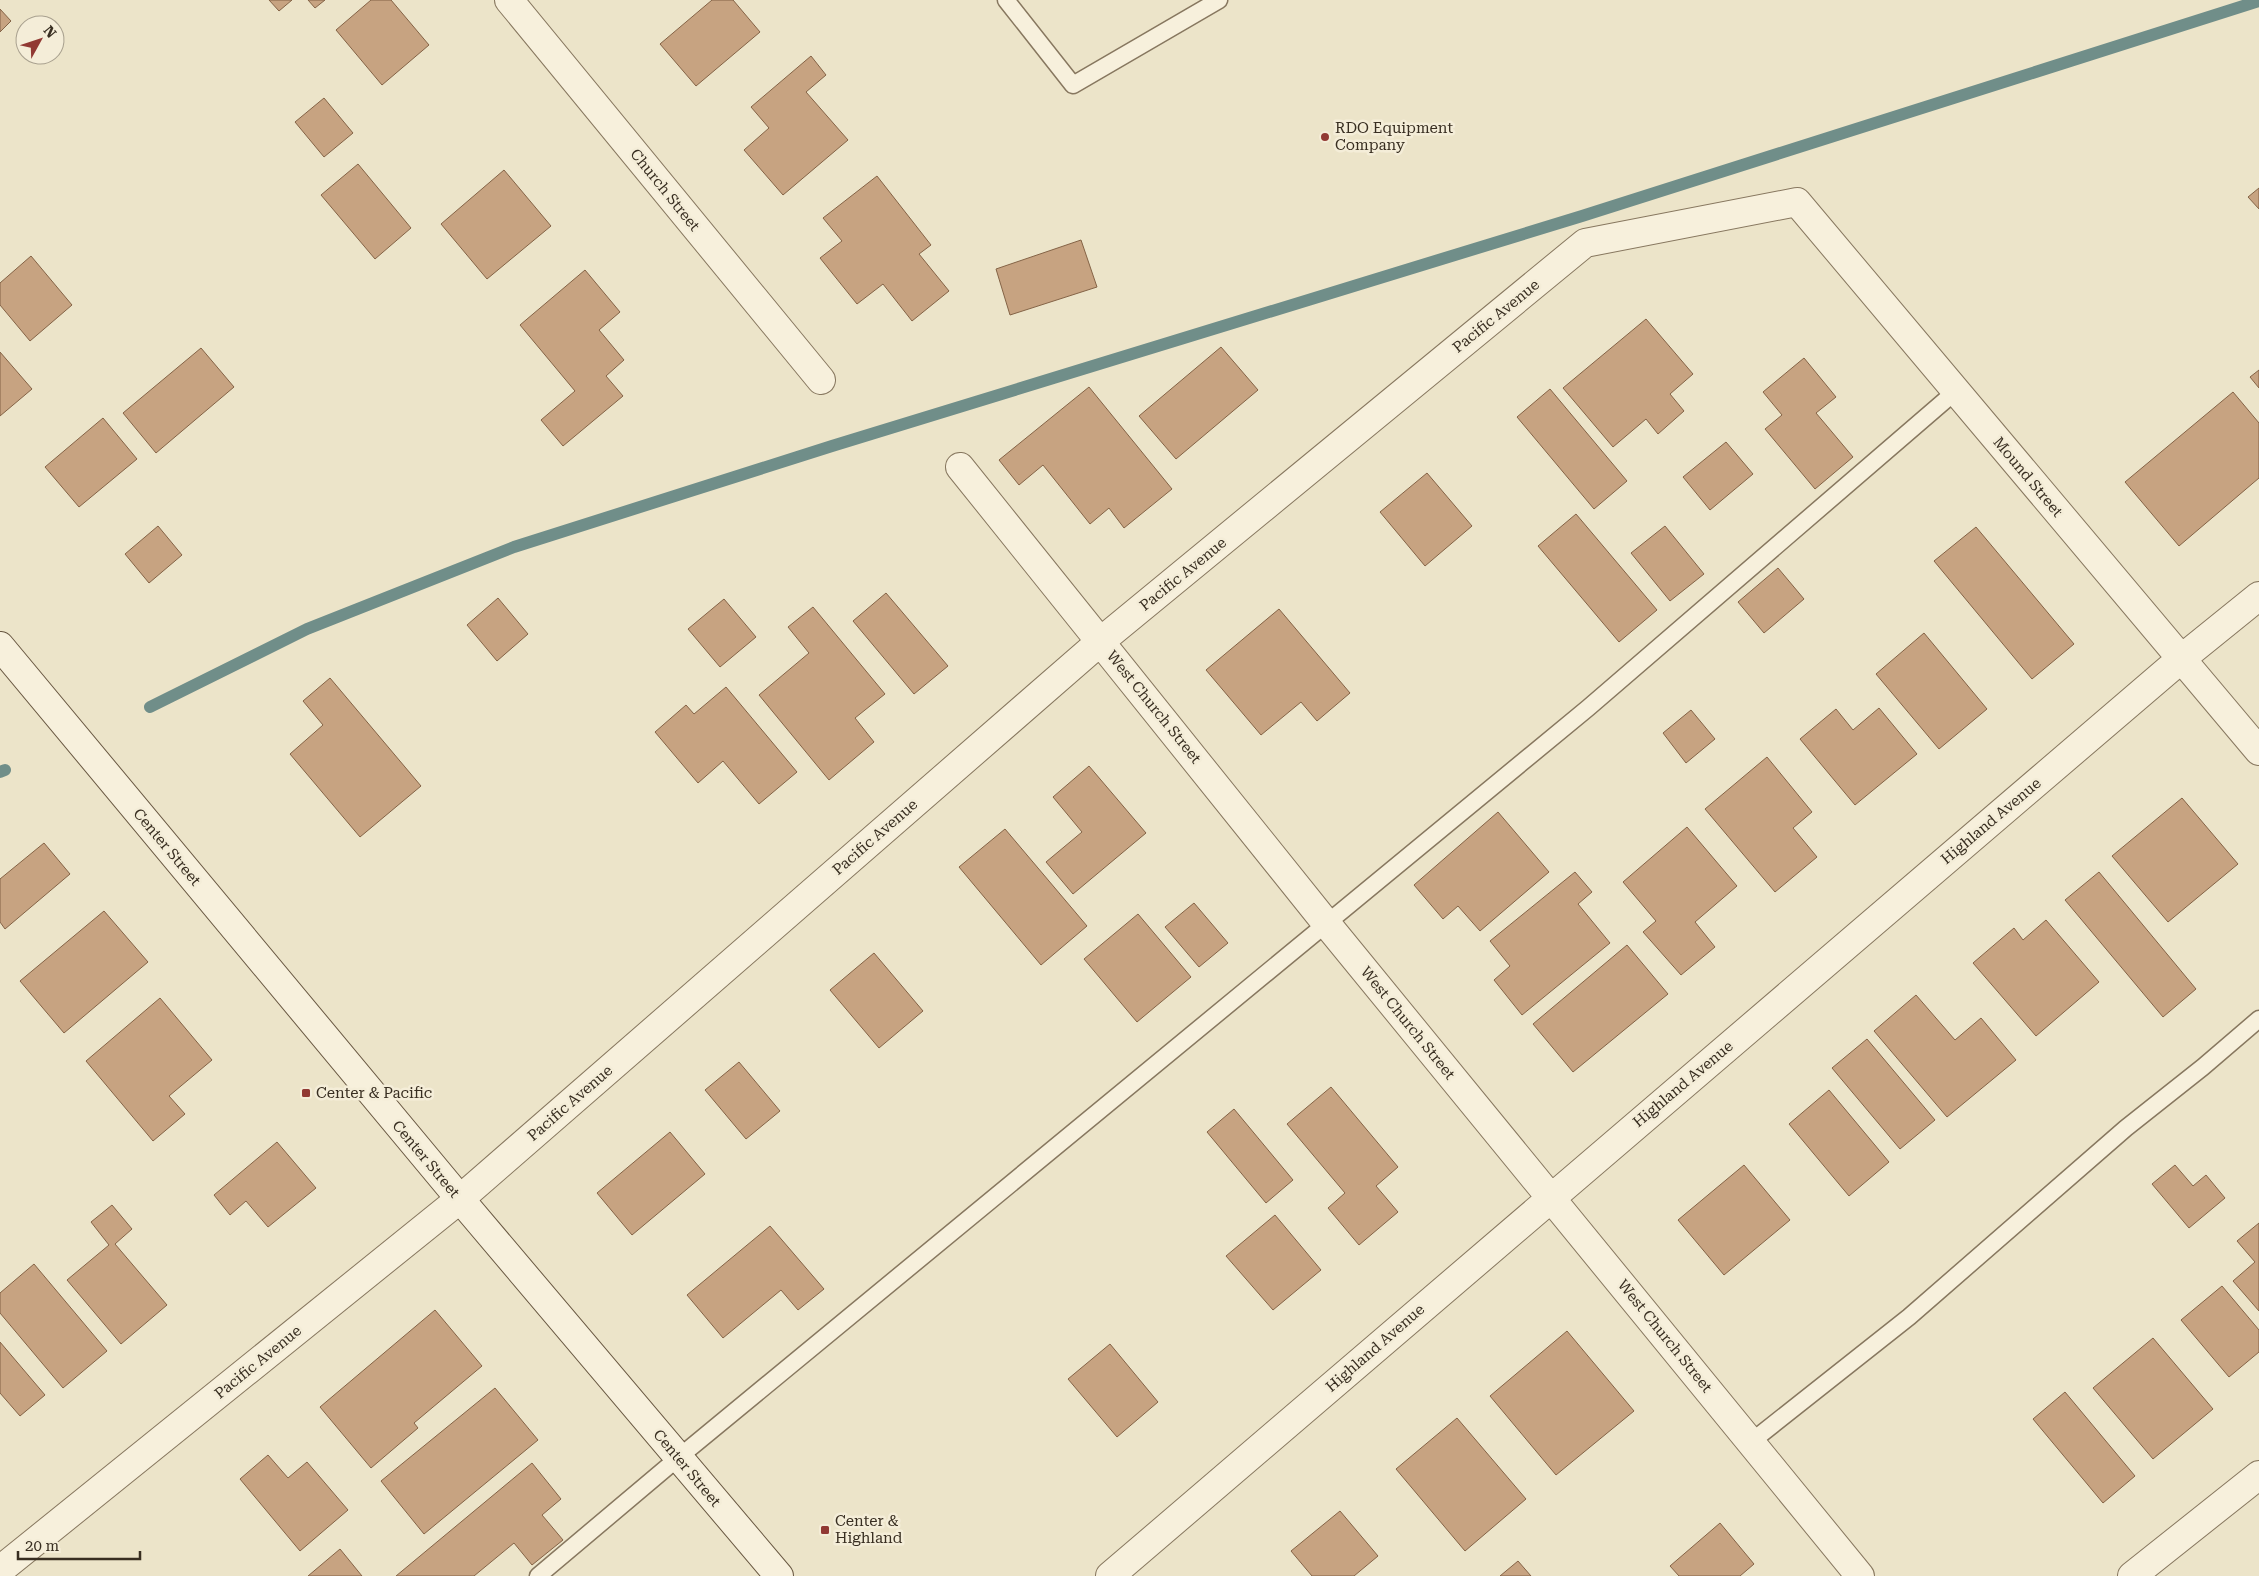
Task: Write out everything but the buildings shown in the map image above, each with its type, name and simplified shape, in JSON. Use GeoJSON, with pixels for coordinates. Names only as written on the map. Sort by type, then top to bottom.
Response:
{"type":"FeatureCollection","features":[{"type":"Feature","properties":{"kind":"street","name":"Church Street"},"geometry":{"type":"LineString","coordinates":[[509,0],[821,380]]}},
{"type":"Feature","properties":{"kind":"street","name":"Mound Street"},"geometry":{"type":"LineString","coordinates":[[1798,202],[2259,751]]}},
{"type":"Feature","properties":{"kind":"street","name":"Pacific Avenue"},"geometry":{"type":"LineString","coordinates":[[0,1570],[460,1199],[1101,641],[1585,243],[1798,202]]}},
{"type":"Feature","properties":{"kind":"street","name":"West Church Street"},"geometry":{"type":"LineString","coordinates":[[960,467],[1326,923],[1860,1576]]}},
{"type":"Feature","properties":{"kind":"street","name":"Highland Avenue"},"geometry":{"type":"LineString","coordinates":[[1110,1576],[2181,659],[2259,596]]}},
{"type":"Feature","properties":{"kind":"street","name":"Center Street"},"geometry":{"type":"LineString","coordinates":[[0,646],[460,1199],[779,1576]]}},
{"type":"Feature","properties":{"kind":"street"},"geometry":{"type":"LineString","coordinates":[[2132,1576],[2259,1475]]}},
{"type":"Feature","properties":{"kind":"lane"},"geometry":{"type":"LineString","coordinates":[[1006,0],[1073,85],[1219,0]]}},
{"type":"Feature","properties":{"kind":"lane"},"geometry":{"type":"LineString","coordinates":[[538,1576],[678,1458],[1588,708],[1956,391]]}},
{"type":"Feature","properties":{"kind":"lane"},"geometry":{"type":"LineString","coordinates":[[1751,1442],[1909,1317],[2126,1128],[2259,1019]]}},
{"type":"Feature","properties":{"kind":"waterway"},"geometry":{"type":"LineString","coordinates":[[150,707],[307,629],[514,547],[832,446],[1582,216],[2259,1]]}},
{"type":"Feature","properties":{"kind":"waterway"},"geometry":{"type":"LineString","coordinates":[[0,772],[5,770]]}},
{"type":"Feature","properties":{"kind":"place","name":"RDO Equipment Company"},"geometry":{"type":"Point","coordinates":[1325,137]}},
{"type":"Feature","properties":{"kind":"place","name":"Center & Pacific"},"geometry":{"type":"Point","coordinates":[306,1093]}},
{"type":"Feature","properties":{"kind":"place","name":"Center & Highland"},"geometry":{"type":"Point","coordinates":[825,1530]}}]}
